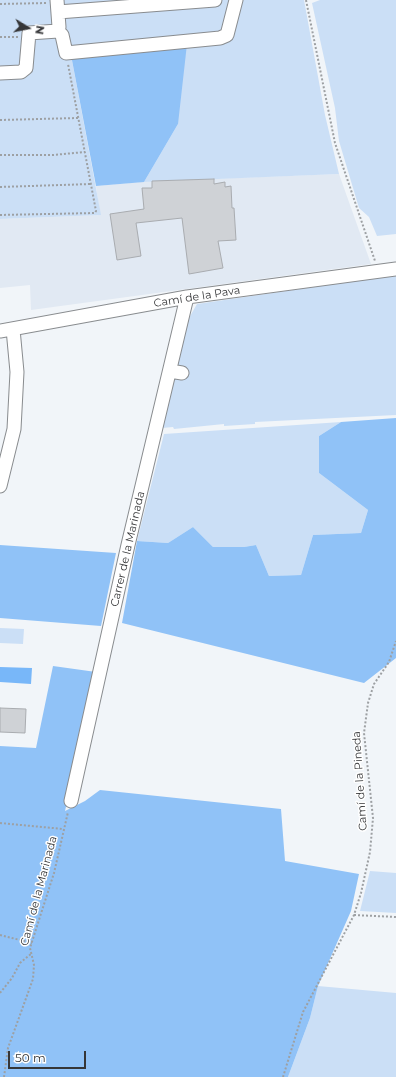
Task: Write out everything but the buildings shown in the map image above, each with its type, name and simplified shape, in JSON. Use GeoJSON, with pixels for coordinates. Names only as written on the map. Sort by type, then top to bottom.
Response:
{"type":"FeatureCollection","features":[{"type":"Feature","properties":{"kind":"street"},"geometry":{"type":"LineString","coordinates":[[215,0],[57,5],[58,31],[62,35],[66,53],[220,38],[227,35],[236,0]]}},
{"type":"Feature","properties":{"kind":"street"},"geometry":{"type":"LineString","coordinates":[[0,73],[21,72],[26,68],[29,33],[58,31]]}},
{"type":"Feature","properties":{"kind":"street","name":"Camí de la Pava"},"geometry":{"type":"LineString","coordinates":[[0,331],[187,297],[396,269]]}},
{"type":"Feature","properties":{"kind":"street","name":"Carrer de la Marinada"},"geometry":{"type":"LineString","coordinates":[[72,801],[128,545],[176,372],[187,297]]}},
{"type":"Feature","properties":{"kind":"street"},"geometry":{"type":"LineString","coordinates":[[0,486],[14,429],[17,372],[13,329]]}},
{"type":"Feature","properties":{"kind":"path"},"geometry":{"type":"LineString","coordinates":[[306,0],[317,48],[335,143],[379,271]]}},
{"type":"Feature","properties":{"kind":"path"},"geometry":{"type":"LineString","coordinates":[[0,4],[57,5]]}},
{"type":"Feature","properties":{"kind":"path"},"geometry":{"type":"LineString","coordinates":[[0,37],[29,36]]}},
{"type":"Feature","properties":{"kind":"path"},"geometry":{"type":"LineString","coordinates":[[0,216],[95,213],[96,210],[66,53]]}},
{"type":"Feature","properties":{"kind":"path"},"geometry":{"type":"LineString","coordinates":[[0,120],[78,118]]}},
{"type":"Feature","properties":{"kind":"path"},"geometry":{"type":"LineString","coordinates":[[0,155],[53,155],[85,152]]}},
{"type":"Feature","properties":{"kind":"path"},"geometry":{"type":"LineString","coordinates":[[0,187],[91,184]]}},
{"type":"Feature","properties":{"kind":"path","name":"Camí de la Pineda"},"geometry":{"type":"LineString","coordinates":[[283,1077],[306,1006],[354,915],[361,894],[370,852],[373,818],[364,733],[368,703],[374,684],[389,662],[396,641]]}},
{"type":"Feature","properties":{"kind":"path","name":"Camí de la Marinada"},"geometry":{"type":"LineString","coordinates":[[4,1077],[8,1048],[33,979],[34,965],[32,943],[56,867],[61,849],[63,829],[72,801]]}},
{"type":"Feature","properties":{"kind":"path"},"geometry":{"type":"LineString","coordinates":[[0,823],[63,829]]}},
{"type":"Feature","properties":{"kind":"path"},"geometry":{"type":"LineString","coordinates":[[354,915],[396,918]]}},
{"type":"Feature","properties":{"kind":"path"},"geometry":{"type":"LineString","coordinates":[[0,935],[32,943]]}},
{"type":"Feature","properties":{"kind":"path"},"geometry":{"type":"LineString","coordinates":[[0,993],[12,978],[20,963],[32,953]]}},
{"type":"Feature","properties":{"kind":"shaded area"},"geometry":{"type":"Polygon","coordinates":[[[0,0],[304,0],[325,115],[339,174],[144,182],[178,124],[71,55],[101,215],[0,219],[0,0]]]}},
{"type":"Feature","properties":{"kind":"shaded area"},"geometry":{"type":"Polygon","coordinates":[[[320,0],[396,0],[396,234],[377,236],[369,217],[359,208],[339,141],[335,108],[312,3],[320,0]]]}},
{"type":"Feature","properties":{"kind":"shaded area"},"geometry":{"type":"Polygon","coordinates":[[[187,44],[178,124],[144,182],[96,186],[71,55],[187,44]]]}},
{"type":"Feature","properties":{"kind":"shaded area"},"geometry":{"type":"Polygon","coordinates":[[[339,174],[371,264],[31,310],[30,285],[0,288],[0,219],[100,215],[96,186],[152,181],[339,174]]]}},
{"type":"Feature","properties":{"kind":"shaded area"},"geometry":{"type":"Polygon","coordinates":[[[396,275],[396,415],[255,422],[255,424],[224,426],[224,424],[174,429],[173,427],[162,428],[189,318],[197,304],[396,275]]]}},
{"type":"Feature","properties":{"kind":"shaded area"},"geometry":{"type":"Polygon","coordinates":[[[396,418],[396,658],[364,683],[122,623],[137,541],[168,543],[193,527],[213,547],[244,547],[256,545],[269,576],[301,575],[313,535],[361,533],[368,510],[319,473],[319,436],[341,422],[396,418]]]}},
{"type":"Feature","properties":{"kind":"shaded area"},"geometry":{"type":"Polygon","coordinates":[[[341,422],[319,436],[319,473],[368,510],[361,533],[313,535],[301,575],[269,576],[256,545],[244,547],[213,547],[193,527],[168,543],[137,541],[164,434],[341,422]]]}},
{"type":"Feature","properties":{"kind":"shaded area"},"geometry":{"type":"Polygon","coordinates":[[[0,545],[116,553],[101,626],[0,618],[0,545]]]}},
{"type":"Feature","properties":{"kind":"shaded area"},"geometry":{"type":"Polygon","coordinates":[[[0,628],[24,629],[23,644],[0,643],[0,628]]]}},
{"type":"Feature","properties":{"kind":"shaded area"},"geometry":{"type":"Polygon","coordinates":[[[53,666],[96,672],[65,811],[85,801],[100,790],[281,809],[285,861],[359,874],[351,911],[318,986],[310,1018],[288,1077],[0,1077],[0,746],[36,748],[53,666]]]}},
{"type":"Feature","properties":{"kind":"shaded area"},"geometry":{"type":"Polygon","coordinates":[[[0,667],[32,668],[31,684],[0,682],[0,667]]]}},
{"type":"Feature","properties":{"kind":"shaded area"},"geometry":{"type":"Polygon","coordinates":[[[370,871],[396,873],[396,913],[360,911],[370,871]]]}},
{"type":"Feature","properties":{"kind":"shaded area"},"geometry":{"type":"Polygon","coordinates":[[[318,986],[396,993],[396,1077],[288,1077],[310,1018],[318,986]]]}}]}
